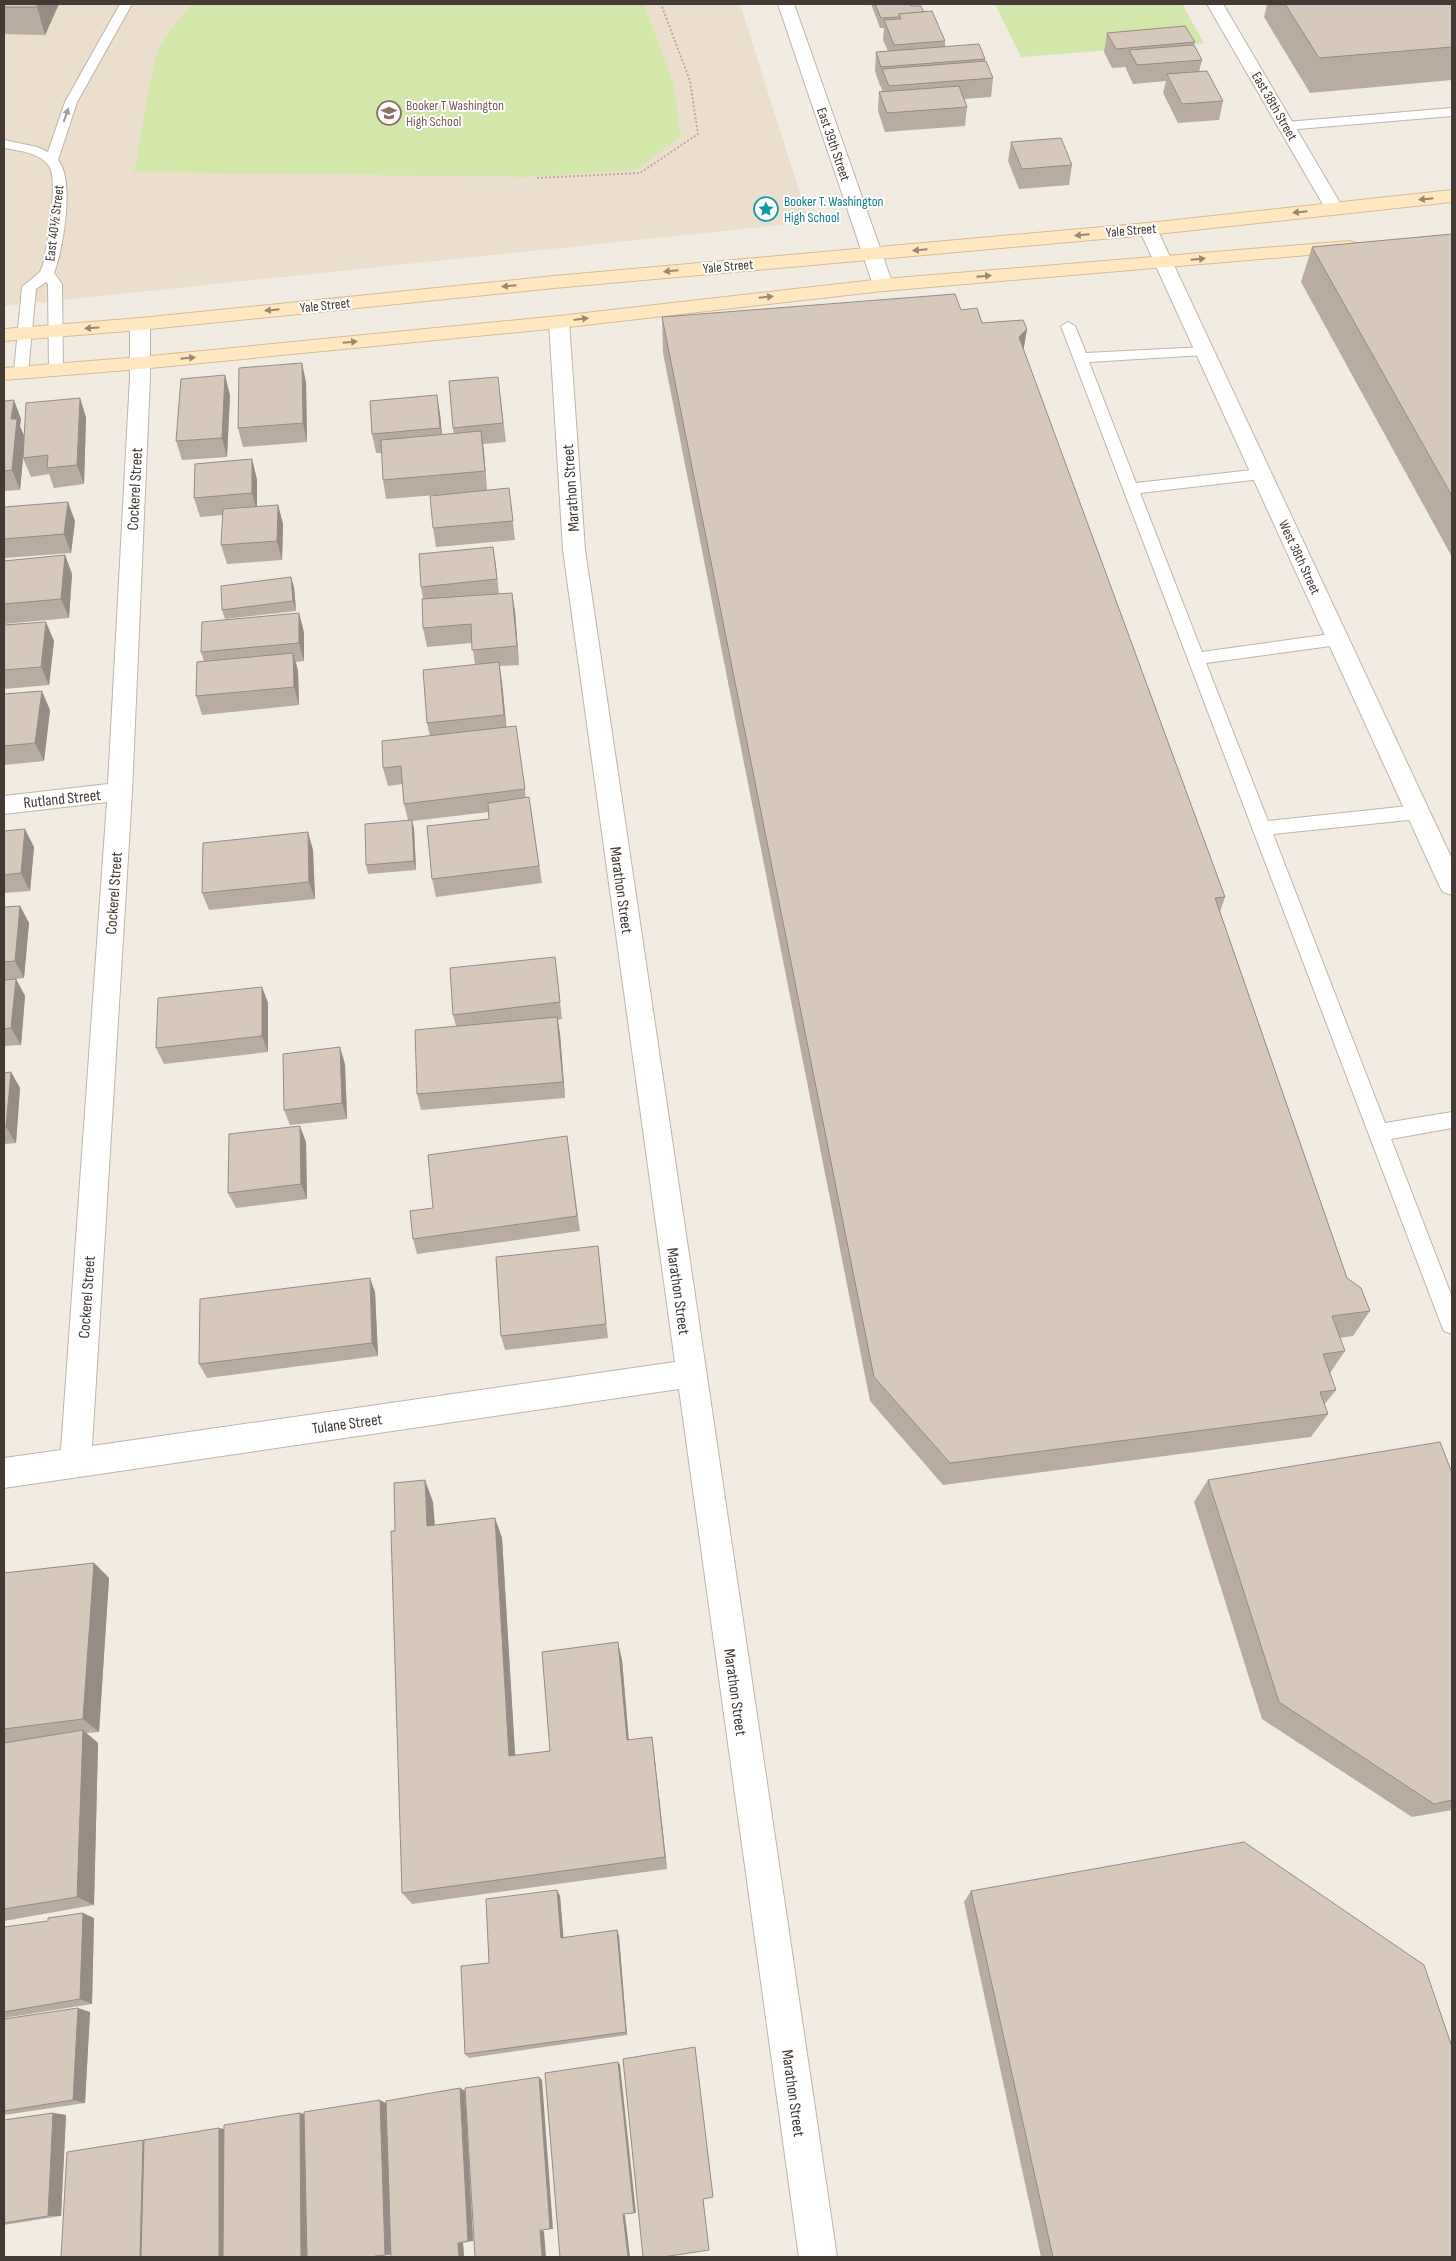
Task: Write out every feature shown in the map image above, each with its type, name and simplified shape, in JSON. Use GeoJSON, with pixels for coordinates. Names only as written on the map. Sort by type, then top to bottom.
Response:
{"type":"FeatureCollection","features":[{"type":"Feature","properties":{"kind":"main road","name":"Yale Street"},"geometry":{"type":"LineString","coordinates":[[4,335],[140,324],[554,282],[1148,229],[1452,196]]}},
{"type":"Feature","properties":{"kind":"main road"},"geometry":{"type":"LineString","coordinates":[[13,373],[140,363],[558,322],[883,284],[1370,244]]}},
{"type":"Feature","properties":{"kind":"street","name":"East 39th Street"},"geometry":{"type":"LineString","coordinates":[[786,4],[883,284]]}},
{"type":"Feature","properties":{"kind":"street","name":"East 38th Street"},"geometry":{"type":"LineString","coordinates":[[1215,4],[1334,208]]}},
{"type":"Feature","properties":{"kind":"street","name":"West 38th Street"},"geometry":{"type":"LineString","coordinates":[[1148,229],[1452,884]]}},
{"type":"Feature","properties":{"kind":"street","name":"Marathon Street"},"geometry":{"type":"LineString","coordinates":[[558,322],[574,550],[690,1374],[818,2257]]}},
{"type":"Feature","properties":{"kind":"street","name":"Cockerel Street"},"geometry":{"type":"LineString","coordinates":[[76,1462],[120,792],[140,363],[140,324]]}},
{"type":"Feature","properties":{"kind":"street","name":"Rutland Street"},"geometry":{"type":"LineString","coordinates":[[4,805],[120,792]]}},
{"type":"Feature","properties":{"kind":"street","name":"Tulane Street"},"geometry":{"type":"LineString","coordinates":[[4,1473],[690,1374]]}},
{"type":"Feature","properties":{"kind":"lane"},"geometry":{"type":"LineString","coordinates":[[50,161],[71,102],[126,4]]}},
{"type":"Feature","properties":{"kind":"lane"},"geometry":{"type":"LineString","coordinates":[[1286,126],[1452,112]]}},
{"type":"Feature","properties":{"kind":"lane","name":"East 40½ Street"},"geometry":{"type":"LineString","coordinates":[[4,144],[39,151],[57,166],[60,188],[54,249],[47,274],[29,287],[25,333],[13,373]]}},
{"type":"Feature","properties":{"kind":"lane","name":"East 40½ Street"},"geometry":{"type":"LineString","coordinates":[[47,274],[55,284],[56,370]]}},
{"type":"Feature","properties":{"kind":"lane"},"geometry":{"type":"LineString","coordinates":[[1068,326],[1452,1324]]}},
{"type":"Feature","properties":{"kind":"lane"},"geometry":{"type":"LineString","coordinates":[[1081,358],[1204,351]]}},
{"type":"Feature","properties":{"kind":"lane"},"geometry":{"type":"LineString","coordinates":[[1131,489],[1262,474]]}},
{"type":"Feature","properties":{"kind":"lane"},"geometry":{"type":"LineString","coordinates":[[1196,659],[1338,639]]}},
{"type":"Feature","properties":{"kind":"lane"},"geometry":{"type":"LineString","coordinates":[[1261,829],[1338,819],[1418,812]]}},
{"type":"Feature","properties":{"kind":"lane"},"geometry":{"type":"LineString","coordinates":[[1378,1133],[1452,1120]]}},
{"type":"Feature","properties":{"kind":"path"},"geometry":{"type":"LineString","coordinates":[[537,178],[640,173],[698,134],[690,80],[661,4]]}},
{"type":"Feature","properties":{"kind":"shaded area","name":"Booker T Washington High School"},"geometry":{"type":"Polygon","coordinates":[[[4,4],[740,4],[809,222],[4,306],[4,4]]]}},
{"type":"Feature","properties":{"kind":"green space"},"geometry":{"type":"Polygon","coordinates":[[[192,4],[644,4],[673,83],[681,137],[635,170],[528,177],[134,172],[153,67],[159,48],[170,30],[192,4]]]}},
{"type":"Feature","properties":{"kind":"green space"},"geometry":{"type":"Polygon","coordinates":[[[995,4],[1182,4],[1204,43],[1021,57],[995,4]]]}},
{"type":"Feature","properties":{"kind":"building"},"geometry":{"type":"Polygon","coordinates":[[[4,4],[38,4],[37,7],[4,7],[4,4]]]}},
{"type":"Feature","properties":{"kind":"building"},"geometry":{"type":"Polygon","coordinates":[[[875,4],[910,4],[911,6],[921,6],[924,12],[881,18],[875,4]]]}},
{"type":"Feature","properties":{"kind":"building"},"geometry":{"type":"Polygon","coordinates":[[[1285,4],[1452,4],[1452,47],[1319,58],[1285,4]]]}},
{"type":"Feature","properties":{"kind":"building"},"geometry":{"type":"Polygon","coordinates":[[[932,11],[945,41],[894,45],[884,20],[901,19],[899,14],[932,11]]]}},
{"type":"Feature","properties":{"kind":"building"},"geometry":{"type":"Polygon","coordinates":[[[1185,26],[1195,42],[1116,49],[1107,33],[1185,26]]]}},
{"type":"Feature","properties":{"kind":"building"},"geometry":{"type":"Polygon","coordinates":[[[979,44],[985,59],[881,67],[876,52],[979,44]]]}},
{"type":"Feature","properties":{"kind":"building"},"geometry":{"type":"Polygon","coordinates":[[[1194,45],[1202,60],[1137,65],[1129,50],[1194,45]]]}},
{"type":"Feature","properties":{"kind":"building"},"geometry":{"type":"Polygon","coordinates":[[[986,61],[993,78],[889,86],[882,69],[986,61]]]}},
{"type":"Feature","properties":{"kind":"building"},"geometry":{"type":"Polygon","coordinates":[[[1207,71],[1223,101],[1182,104],[1167,74],[1207,71]]]}},
{"type":"Feature","properties":{"kind":"building"},"geometry":{"type":"Polygon","coordinates":[[[959,86],[967,107],[887,113],[879,92],[959,86]]]}},
{"type":"Feature","properties":{"kind":"building"},"geometry":{"type":"Polygon","coordinates":[[[1061,138],[1072,165],[1022,169],[1011,142],[1061,138]]]}},
{"type":"Feature","properties":{"kind":"building"},"geometry":{"type":"Polygon","coordinates":[[[1452,234],[1452,496],[1312,247],[1452,234]]]}},
{"type":"Feature","properties":{"kind":"building"},"geometry":{"type":"Polygon","coordinates":[[[955,294],[961,310],[977,308],[982,323],[1023,320],[1027,329],[1019,337],[1225,897],[1215,898],[1347,1278],[1361,1288],[1370,1311],[1332,1316],[1345,1351],[1323,1354],[1336,1390],[1320,1392],[1328,1414],[950,1463],[874,1377],[662,317],[955,294]]]}},
{"type":"Feature","properties":{"kind":"building"},"geometry":{"type":"Polygon","coordinates":[[[302,363],[303,423],[238,428],[239,368],[302,363]]]}},
{"type":"Feature","properties":{"kind":"building"},"geometry":{"type":"Polygon","coordinates":[[[225,375],[222,438],[176,441],[181,379],[225,375]]]}},
{"type":"Feature","properties":{"kind":"building"},"geometry":{"type":"Polygon","coordinates":[[[498,377],[503,423],[453,428],[449,381],[498,377]]]}},
{"type":"Feature","properties":{"kind":"building"},"geometry":{"type":"Polygon","coordinates":[[[437,395],[440,428],[372,434],[370,401],[437,395]]]}},
{"type":"Feature","properties":{"kind":"building"},"geometry":{"type":"Polygon","coordinates":[[[80,398],[77,465],[47,468],[48,455],[23,458],[26,403],[80,398]]]}},
{"type":"Feature","properties":{"kind":"building"},"geometry":{"type":"Polygon","coordinates":[[[14,400],[11,419],[17,419],[12,470],[4,471],[4,401],[14,400]]]}},
{"type":"Feature","properties":{"kind":"building"},"geometry":{"type":"Polygon","coordinates":[[[481,431],[485,471],[383,480],[381,440],[481,431]]]}},
{"type":"Feature","properties":{"kind":"building"},"geometry":{"type":"Polygon","coordinates":[[[252,459],[252,493],[194,498],[195,464],[252,459]]]}},
{"type":"Feature","properties":{"kind":"building"},"geometry":{"type":"Polygon","coordinates":[[[509,488],[513,521],[433,528],[430,496],[509,488]]]}},
{"type":"Feature","properties":{"kind":"building"},"geometry":{"type":"Polygon","coordinates":[[[68,502],[64,534],[4,539],[4,507],[68,502]]]}},
{"type":"Feature","properties":{"kind":"building"},"geometry":{"type":"Polygon","coordinates":[[[278,505],[277,541],[221,545],[223,509],[278,505]]]}},
{"type":"Feature","properties":{"kind":"building"},"geometry":{"type":"Polygon","coordinates":[[[493,547],[497,579],[421,587],[419,554],[493,547]]]}},
{"type":"Feature","properties":{"kind":"building"},"geometry":{"type":"Polygon","coordinates":[[[65,555],[61,599],[4,604],[4,561],[65,555]]]}},
{"type":"Feature","properties":{"kind":"building"},"geometry":{"type":"Polygon","coordinates":[[[291,577],[293,601],[222,610],[221,586],[291,577]]]}},
{"type":"Feature","properties":{"kind":"building"},"geometry":{"type":"Polygon","coordinates":[[[512,593],[517,646],[472,650],[471,624],[423,628],[422,599],[512,593]]]}},
{"type":"Feature","properties":{"kind":"building"},"geometry":{"type":"Polygon","coordinates":[[[299,613],[299,643],[201,652],[202,622],[299,613]]]}},
{"type":"Feature","properties":{"kind":"building"},"geometry":{"type":"Polygon","coordinates":[[[46,622],[41,667],[4,670],[4,625],[46,622]]]}},
{"type":"Feature","properties":{"kind":"building"},"geometry":{"type":"Polygon","coordinates":[[[293,653],[294,687],[196,696],[197,662],[293,653]]]}},
{"type":"Feature","properties":{"kind":"building"},"geometry":{"type":"Polygon","coordinates":[[[499,662],[504,715],[427,723],[423,670],[499,662]]]}},
{"type":"Feature","properties":{"kind":"building"},"geometry":{"type":"Polygon","coordinates":[[[42,691],[35,743],[4,746],[4,694],[42,691]]]}},
{"type":"Feature","properties":{"kind":"building"},"geometry":{"type":"Polygon","coordinates":[[[516,726],[525,789],[404,804],[401,766],[383,768],[382,741],[516,726]]]}},
{"type":"Feature","properties":{"kind":"building"},"geometry":{"type":"Polygon","coordinates":[[[529,797],[539,866],[432,879],[427,826],[489,819],[488,803],[529,797]]]}},
{"type":"Feature","properties":{"kind":"building"},"geometry":{"type":"Polygon","coordinates":[[[412,820],[414,861],[366,865],[365,824],[412,820]]]}},
{"type":"Feature","properties":{"kind":"building"},"geometry":{"type":"Polygon","coordinates":[[[25,829],[21,873],[4,875],[4,831],[25,829]]]}},
{"type":"Feature","properties":{"kind":"building"},"geometry":{"type":"Polygon","coordinates":[[[308,832],[309,882],[202,893],[203,843],[308,832]]]}},
{"type":"Feature","properties":{"kind":"building"},"geometry":{"type":"Polygon","coordinates":[[[20,906],[15,961],[4,962],[4,907],[20,906]]]}},
{"type":"Feature","properties":{"kind":"building"},"geometry":{"type":"Polygon","coordinates":[[[555,957],[560,1002],[453,1015],[450,968],[555,957]]]}},
{"type":"Feature","properties":{"kind":"building"},"geometry":{"type":"Polygon","coordinates":[[[16,979],[11,1028],[4,1029],[4,980],[16,979]]]}},
{"type":"Feature","properties":{"kind":"building"},"geometry":{"type":"Polygon","coordinates":[[[262,987],[262,1036],[156,1048],[158,998],[262,987]]]}},
{"type":"Feature","properties":{"kind":"building"},"geometry":{"type":"Polygon","coordinates":[[[557,1017],[563,1082],[417,1094],[415,1030],[557,1017]]]}},
{"type":"Feature","properties":{"kind":"building"},"geometry":{"type":"Polygon","coordinates":[[[340,1047],[342,1103],[284,1110],[283,1054],[340,1047]]]}},
{"type":"Feature","properties":{"kind":"building"},"geometry":{"type":"Polygon","coordinates":[[[11,1072],[6,1127],[4,1127],[4,1073],[11,1072]]]}},
{"type":"Feature","properties":{"kind":"building"},"geometry":{"type":"Polygon","coordinates":[[[300,1126],[301,1184],[228,1193],[229,1134],[300,1126]]]}},
{"type":"Feature","properties":{"kind":"building"},"geometry":{"type":"Polygon","coordinates":[[[567,1136],[577,1216],[413,1239],[410,1211],[433,1208],[428,1155],[567,1136]]]}},
{"type":"Feature","properties":{"kind":"building"},"geometry":{"type":"Polygon","coordinates":[[[598,1246],[606,1324],[501,1336],[496,1257],[598,1246]]]}},
{"type":"Feature","properties":{"kind":"building"},"geometry":{"type":"Polygon","coordinates":[[[370,1278],[372,1343],[199,1364],[200,1299],[370,1278]]]}},
{"type":"Feature","properties":{"kind":"building"},"geometry":{"type":"Polygon","coordinates":[[[1440,1442],[1452,1473],[1452,1800],[1434,1804],[1279,1702],[1208,1480],[1440,1442]]]}},
{"type":"Feature","properties":{"kind":"building"},"geometry":{"type":"Polygon","coordinates":[[[425,1480],[427,1526],[495,1518],[509,1756],[550,1751],[542,1652],[618,1642],[627,1740],[652,1737],[665,1857],[402,1893],[391,1531],[395,1531],[394,1483],[425,1480]]]}},
{"type":"Feature","properties":{"kind":"building"},"geometry":{"type":"Polygon","coordinates":[[[94,1563],[83,1719],[4,1729],[4,1573],[94,1563]]]}},
{"type":"Feature","properties":{"kind":"building"},"geometry":{"type":"Polygon","coordinates":[[[83,1730],[77,1897],[4,1909],[4,1743],[83,1730]]]}},
{"type":"Feature","properties":{"kind":"building"},"geometry":{"type":"Polygon","coordinates":[[[1244,1842],[1424,1965],[1452,2047],[1452,2257],[1053,2257],[971,1891],[1244,1842]]]}},
{"type":"Feature","properties":{"kind":"building"},"geometry":{"type":"Polygon","coordinates":[[[557,1890],[561,1938],[617,1930],[626,2032],[465,2054],[461,1966],[489,1963],[486,1899],[557,1890]]]}},
{"type":"Feature","properties":{"kind":"building"},"geometry":{"type":"Polygon","coordinates":[[[83,1913],[80,1999],[4,2012],[4,1927],[48,1921],[48,1918],[83,1913]]]}},
{"type":"Feature","properties":{"kind":"building"},"geometry":{"type":"Polygon","coordinates":[[[78,2008],[73,2100],[4,2111],[4,2019],[78,2008]]]}},
{"type":"Feature","properties":{"kind":"building"},"geometry":{"type":"Polygon","coordinates":[[[695,2047],[713,2197],[703,2199],[709,2250],[663,2257],[643,2257],[623,2059],[695,2047]]]}},
{"type":"Feature","properties":{"kind":"building"},"geometry":{"type":"Polygon","coordinates":[[[618,2062],[634,2213],[623,2214],[628,2257],[560,2257],[545,2073],[618,2062]]]}},
{"type":"Feature","properties":{"kind":"building"},"geometry":{"type":"Polygon","coordinates":[[[539,2077],[550,2229],[540,2230],[542,2257],[475,2257],[465,2088],[539,2077]]]}},
{"type":"Feature","properties":{"kind":"building"},"geometry":{"type":"Polygon","coordinates":[[[460,2088],[468,2241],[458,2243],[459,2257],[391,2257],[386,2101],[460,2088]]]}},
{"type":"Feature","properties":{"kind":"building"},"geometry":{"type":"Polygon","coordinates":[[[380,2100],[385,2255],[375,2257],[307,2257],[304,2112],[380,2100]]]}},
{"type":"Feature","properties":{"kind":"building"},"geometry":{"type":"Polygon","coordinates":[[[53,2113],[48,2216],[4,2223],[4,2120],[53,2113]]]}},
{"type":"Feature","properties":{"kind":"building"},"geometry":{"type":"Polygon","coordinates":[[[300,2113],[301,2257],[223,2257],[224,2125],[300,2113]]]}},
{"type":"Feature","properties":{"kind":"building"},"geometry":{"type":"Polygon","coordinates":[[[219,2128],[219,2257],[141,2257],[144,2140],[219,2128]]]}},
{"type":"Feature","properties":{"kind":"building"},"geometry":{"type":"Polygon","coordinates":[[[143,2140],[140,2257],[61,2257],[67,2152],[143,2140]]]}},
{"type":"Feature","properties":{"kind":"place","name":"Booker T Washington High School"},"geometry":{"type":"Point","coordinates":[389,113]}},
{"type":"Feature","properties":{"kind":"place","name":"Booker T. Washington High School"},"geometry":{"type":"Point","coordinates":[766,209]}}]}
